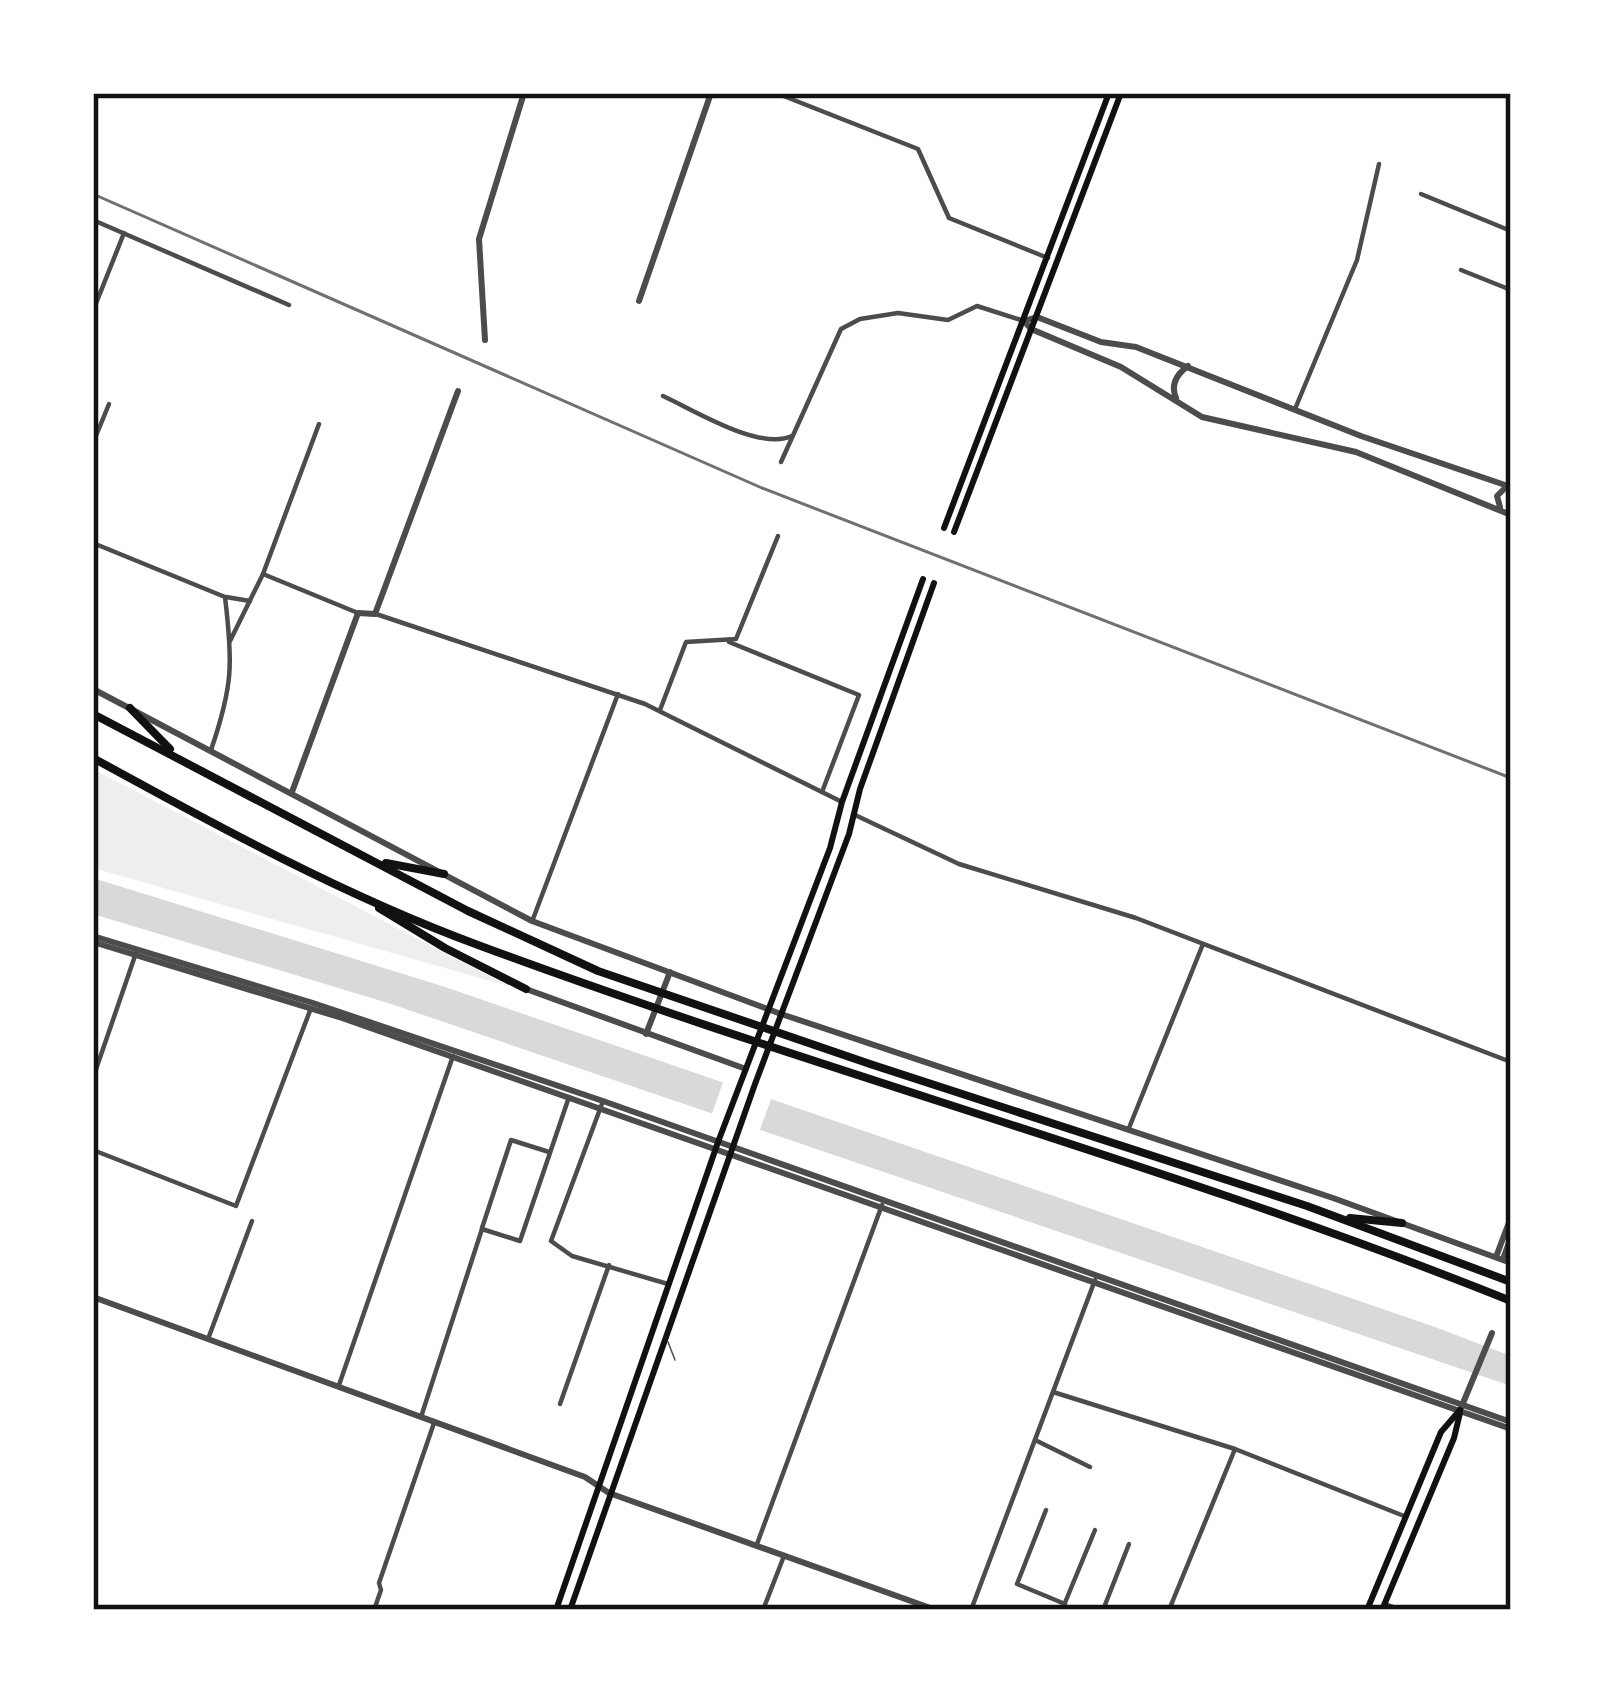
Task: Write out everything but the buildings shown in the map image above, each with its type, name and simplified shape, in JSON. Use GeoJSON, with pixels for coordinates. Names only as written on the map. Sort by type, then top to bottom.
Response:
{"type":"FeatureCollection","features":[{"type":"Feature","properties":{"kind":"highway"},"geometry":{"type":"LineString","coordinates":[[130,708],[176,755]]}},
{"type":"Feature","properties":{"kind":"highway"},"geometry":{"type":"LineString","coordinates":[[93,714],[511,932],[650,989],[1338,1217],[1511,1282]]}},
{"type":"Feature","properties":{"kind":"highway"},"geometry":{"type":"LineString","coordinates":[[93,758],[362,897],[445,948],[526,989]]}},
{"type":"Feature","properties":{"kind":"highway"},"geometry":{"type":"LineString","coordinates":[[378,861],[444,874]]}},
{"type":"Feature","properties":{"kind":"highway"},"geometry":{"type":"LineString","coordinates":[[362,897],[643,1006],[1265,1210],[1511,1300]]}},
{"type":"Feature","properties":{"kind":"highway"},"geometry":{"type":"LineString","coordinates":[[1338,1217],[1402,1223]]}},
{"type":"Feature","properties":{"kind":"main road"},"geometry":{"type":"LineString","coordinates":[[944,528],[1109,93]]}},
{"type":"Feature","properties":{"kind":"main road"},"geometry":{"type":"LineString","coordinates":[[954,532],[1121,93]]}},
{"type":"Feature","properties":{"kind":"main road"},"geometry":{"type":"LineString","coordinates":[[556,1610],[717,1145],[830,848],[842,802],[923,578]]}},
{"type":"Feature","properties":{"kind":"main road"},"geometry":{"type":"LineString","coordinates":[[571,1610],[934,583]]}},
{"type":"Feature","properties":{"kind":"main road"},"geometry":{"type":"LineString","coordinates":[[1367,1610],[1441,1432],[1462,1407]]}},
{"type":"Feature","properties":{"kind":"main road"},"geometry":{"type":"LineString","coordinates":[[1383,1607],[1454,1438],[1462,1407]]}},
{"type":"Feature","properties":{"kind":"street"},"geometry":{"type":"LineString","coordinates":[[485,340],[479,239],[524,93]]}},
{"type":"Feature","properties":{"kind":"street"},"geometry":{"type":"LineString","coordinates":[[638,301],[711,93]]}},
{"type":"Feature","properties":{"kind":"street"},"geometry":{"type":"LineString","coordinates":[[776,93],[918,149],[949,218],[1048,257]]}},
{"type":"Feature","properties":{"kind":"street"},"geometry":{"type":"LineString","coordinates":[[1295,410],[1358,260],[1378,164]]}},
{"type":"Feature","properties":{"kind":"street"},"geometry":{"type":"LineString","coordinates":[[1420,194],[1511,231]]}},
{"type":"Feature","properties":{"kind":"street"},"geometry":{"type":"LineString","coordinates":[[93,220],[289,305]]}},
{"type":"Feature","properties":{"kind":"street"},"geometry":{"type":"LineString","coordinates":[[93,311],[124,233]]}},
{"type":"Feature","properties":{"kind":"street"},"geometry":{"type":"LineString","coordinates":[[1460,270],[1511,290]]}},
{"type":"Feature","properties":{"kind":"street"},"geometry":{"type":"LineString","coordinates":[[781,462],[834,338],[860,319],[898,313],[948,320],[977,306],[1024,320],[1037,317],[1101,342],[1136,346],[1361,436],[1509,487]]}},
{"type":"Feature","properties":{"kind":"street"},"geometry":{"type":"LineString","coordinates":[[1024,320],[1031,329],[1121,367],[1202,417],[1356,452],[1507,513]]}},
{"type":"Feature","properties":{"kind":"street"},"geometry":{"type":"LineString","coordinates":[[1177,401],[1175,381],[1188,366]]}},
{"type":"Feature","properties":{"kind":"street"},"geometry":{"type":"LineString","coordinates":[[375,614],[458,391]]}},
{"type":"Feature","properties":{"kind":"street"},"geometry":{"type":"LineString","coordinates":[[663,396],[698,416],[752,434],[781,440],[796,432]]}},
{"type":"Feature","properties":{"kind":"street"},"geometry":{"type":"LineString","coordinates":[[93,443],[109,404]]}},
{"type":"Feature","properties":{"kind":"street"},"geometry":{"type":"LineString","coordinates":[[230,640],[263,574],[319,424]]}},
{"type":"Feature","properties":{"kind":"street"},"geometry":{"type":"LineString","coordinates":[[1356,452],[1362,446],[1361,436]]}},
{"type":"Feature","properties":{"kind":"street"},"geometry":{"type":"LineString","coordinates":[[1507,513],[1497,496],[1509,487]]}},
{"type":"Feature","properties":{"kind":"street"},"geometry":{"type":"LineString","coordinates":[[729,642],[736,639],[778,536]]}},
{"type":"Feature","properties":{"kind":"street"},"geometry":{"type":"LineString","coordinates":[[93,543],[225,597],[250,602]]}},
{"type":"Feature","properties":{"kind":"street"},"geometry":{"type":"LineString","coordinates":[[263,574],[358,613],[375,614],[660,710],[842,802]]}},
{"type":"Feature","properties":{"kind":"street"},"geometry":{"type":"LineString","coordinates":[[212,750],[233,667],[225,597]]}},
{"type":"Feature","properties":{"kind":"street"},"geometry":{"type":"LineString","coordinates":[[292,792],[358,613]]}},
{"type":"Feature","properties":{"kind":"street"},"geometry":{"type":"LineString","coordinates":[[660,710],[686,642],[729,642],[859,695],[822,792]]}},
{"type":"Feature","properties":{"kind":"street"},"geometry":{"type":"LineString","coordinates":[[93,689],[532,921],[781,1014],[1503,1260]]}},
{"type":"Feature","properties":{"kind":"street"},"geometry":{"type":"LineString","coordinates":[[532,921],[618,694]]}},
{"type":"Feature","properties":{"kind":"street"},"geometry":{"type":"LineString","coordinates":[[855,815],[959,864],[1136,918],[1511,1062]]}},
{"type":"Feature","properties":{"kind":"street"},"geometry":{"type":"LineString","coordinates":[[93,939],[312,1005],[602,1104],[1511,1426]]}},
{"type":"Feature","properties":{"kind":"street"},"geometry":{"type":"LineString","coordinates":[[1128,1130],[1203,944]]}},
{"type":"Feature","properties":{"kind":"street"},"geometry":{"type":"LineString","coordinates":[[93,1078],[136,952]]}},
{"type":"Feature","properties":{"kind":"street"},"geometry":{"type":"LineString","coordinates":[[646,1034],[670,973]]}},
{"type":"Feature","properties":{"kind":"street"},"geometry":{"type":"LineString","coordinates":[[526,989],[746,1069]]}},
{"type":"Feature","properties":{"kind":"street"},"geometry":{"type":"LineString","coordinates":[[93,1150],[236,1206],[312,1005]]}},
{"type":"Feature","properties":{"kind":"street"},"geometry":{"type":"LineString","coordinates":[[339,1385],[454,1055]]}},
{"type":"Feature","properties":{"kind":"street"},"geometry":{"type":"LineString","coordinates":[[482,1229],[520,1241],[570,1095]]}},
{"type":"Feature","properties":{"kind":"street"},"geometry":{"type":"LineString","coordinates":[[602,1104],[550,1240],[572,1256],[668,1284]]}},
{"type":"Feature","properties":{"kind":"street"},"geometry":{"type":"LineString","coordinates":[[421,1417],[511,1140],[549,1152]]}},
{"type":"Feature","properties":{"kind":"street"},"geometry":{"type":"LineString","coordinates":[[756,1546],[883,1203]]}},
{"type":"Feature","properties":{"kind":"street"},"geometry":{"type":"LineString","coordinates":[[1503,1260],[1511,1217]]}},
{"type":"Feature","properties":{"kind":"street"},"geometry":{"type":"LineString","coordinates":[[208,1339],[252,1221]]}},
{"type":"Feature","properties":{"kind":"street"},"geometry":{"type":"LineString","coordinates":[[1503,1260],[1511,1238]]}},
{"type":"Feature","properties":{"kind":"street"},"geometry":{"type":"LineString","coordinates":[[560,1404],[609,1265]]}},
{"type":"Feature","properties":{"kind":"street"},"geometry":{"type":"LineString","coordinates":[[971,1610],[1096,1278]]}},
{"type":"Feature","properties":{"kind":"street"},"geometry":{"type":"LineString","coordinates":[[93,1297],[339,1385],[597,1484],[609,1493],[936,1610]]}},
{"type":"Feature","properties":{"kind":"street"},"geometry":{"type":"LineString","coordinates":[[1462,1407],[1492,1334]]}},
{"type":"Feature","properties":{"kind":"street"},"geometry":{"type":"LineString","coordinates":[[1053,1391],[1234,1449],[1405,1516]]}},
{"type":"Feature","properties":{"kind":"street"},"geometry":{"type":"LineString","coordinates":[[374,1610],[435,1422]]}},
{"type":"Feature","properties":{"kind":"street"},"geometry":{"type":"LineString","coordinates":[[1035,1440],[1090,1467]]}},
{"type":"Feature","properties":{"kind":"street"},"geometry":{"type":"LineString","coordinates":[[1169,1610],[1234,1449]]}},
{"type":"Feature","properties":{"kind":"street"},"geometry":{"type":"LineString","coordinates":[[1046,1510],[1017,1585],[1063,1607],[1095,1530]]}},
{"type":"Feature","properties":{"kind":"street"},"geometry":{"type":"LineString","coordinates":[[1102,1610],[1129,1544]]}},
{"type":"Feature","properties":{"kind":"street"},"geometry":{"type":"LineString","coordinates":[[763,1610],[784,1556]]}},
{"type":"Feature","properties":{"kind":"street"},"geometry":{"type":"LineString","coordinates":[[1383,1607],[1402,1610]]}},
{"type":"Feature","properties":{"kind":"lane"},"geometry":{"type":"LineString","coordinates":[[651,1332],[667,1338],[676,1360]]}},
{"type":"Feature","properties":{"kind":"shaded area"},"geometry":{"type":"Polygon","coordinates":[[[93,769],[508,986],[93,868],[93,769]]]}},
{"type":"Feature","properties":{"kind":"shaded area"},"geometry":{"type":"Polygon","coordinates":[[[93,878],[442,986],[1435,1327],[1511,1356],[1511,1386],[388,1003],[93,914],[93,878]]]}},
{"type":"Feature","properties":{"kind":"pier"},"geometry":{"type":"Polygon","coordinates":[[[725,1077],[773,1094],[758,1135],[710,1119],[725,1077]]]}},
{"type":"Feature","properties":{"kind":"railway"},"geometry":{"type":"LineString","coordinates":[[93,194],[762,488],[1511,778]]}}]}
